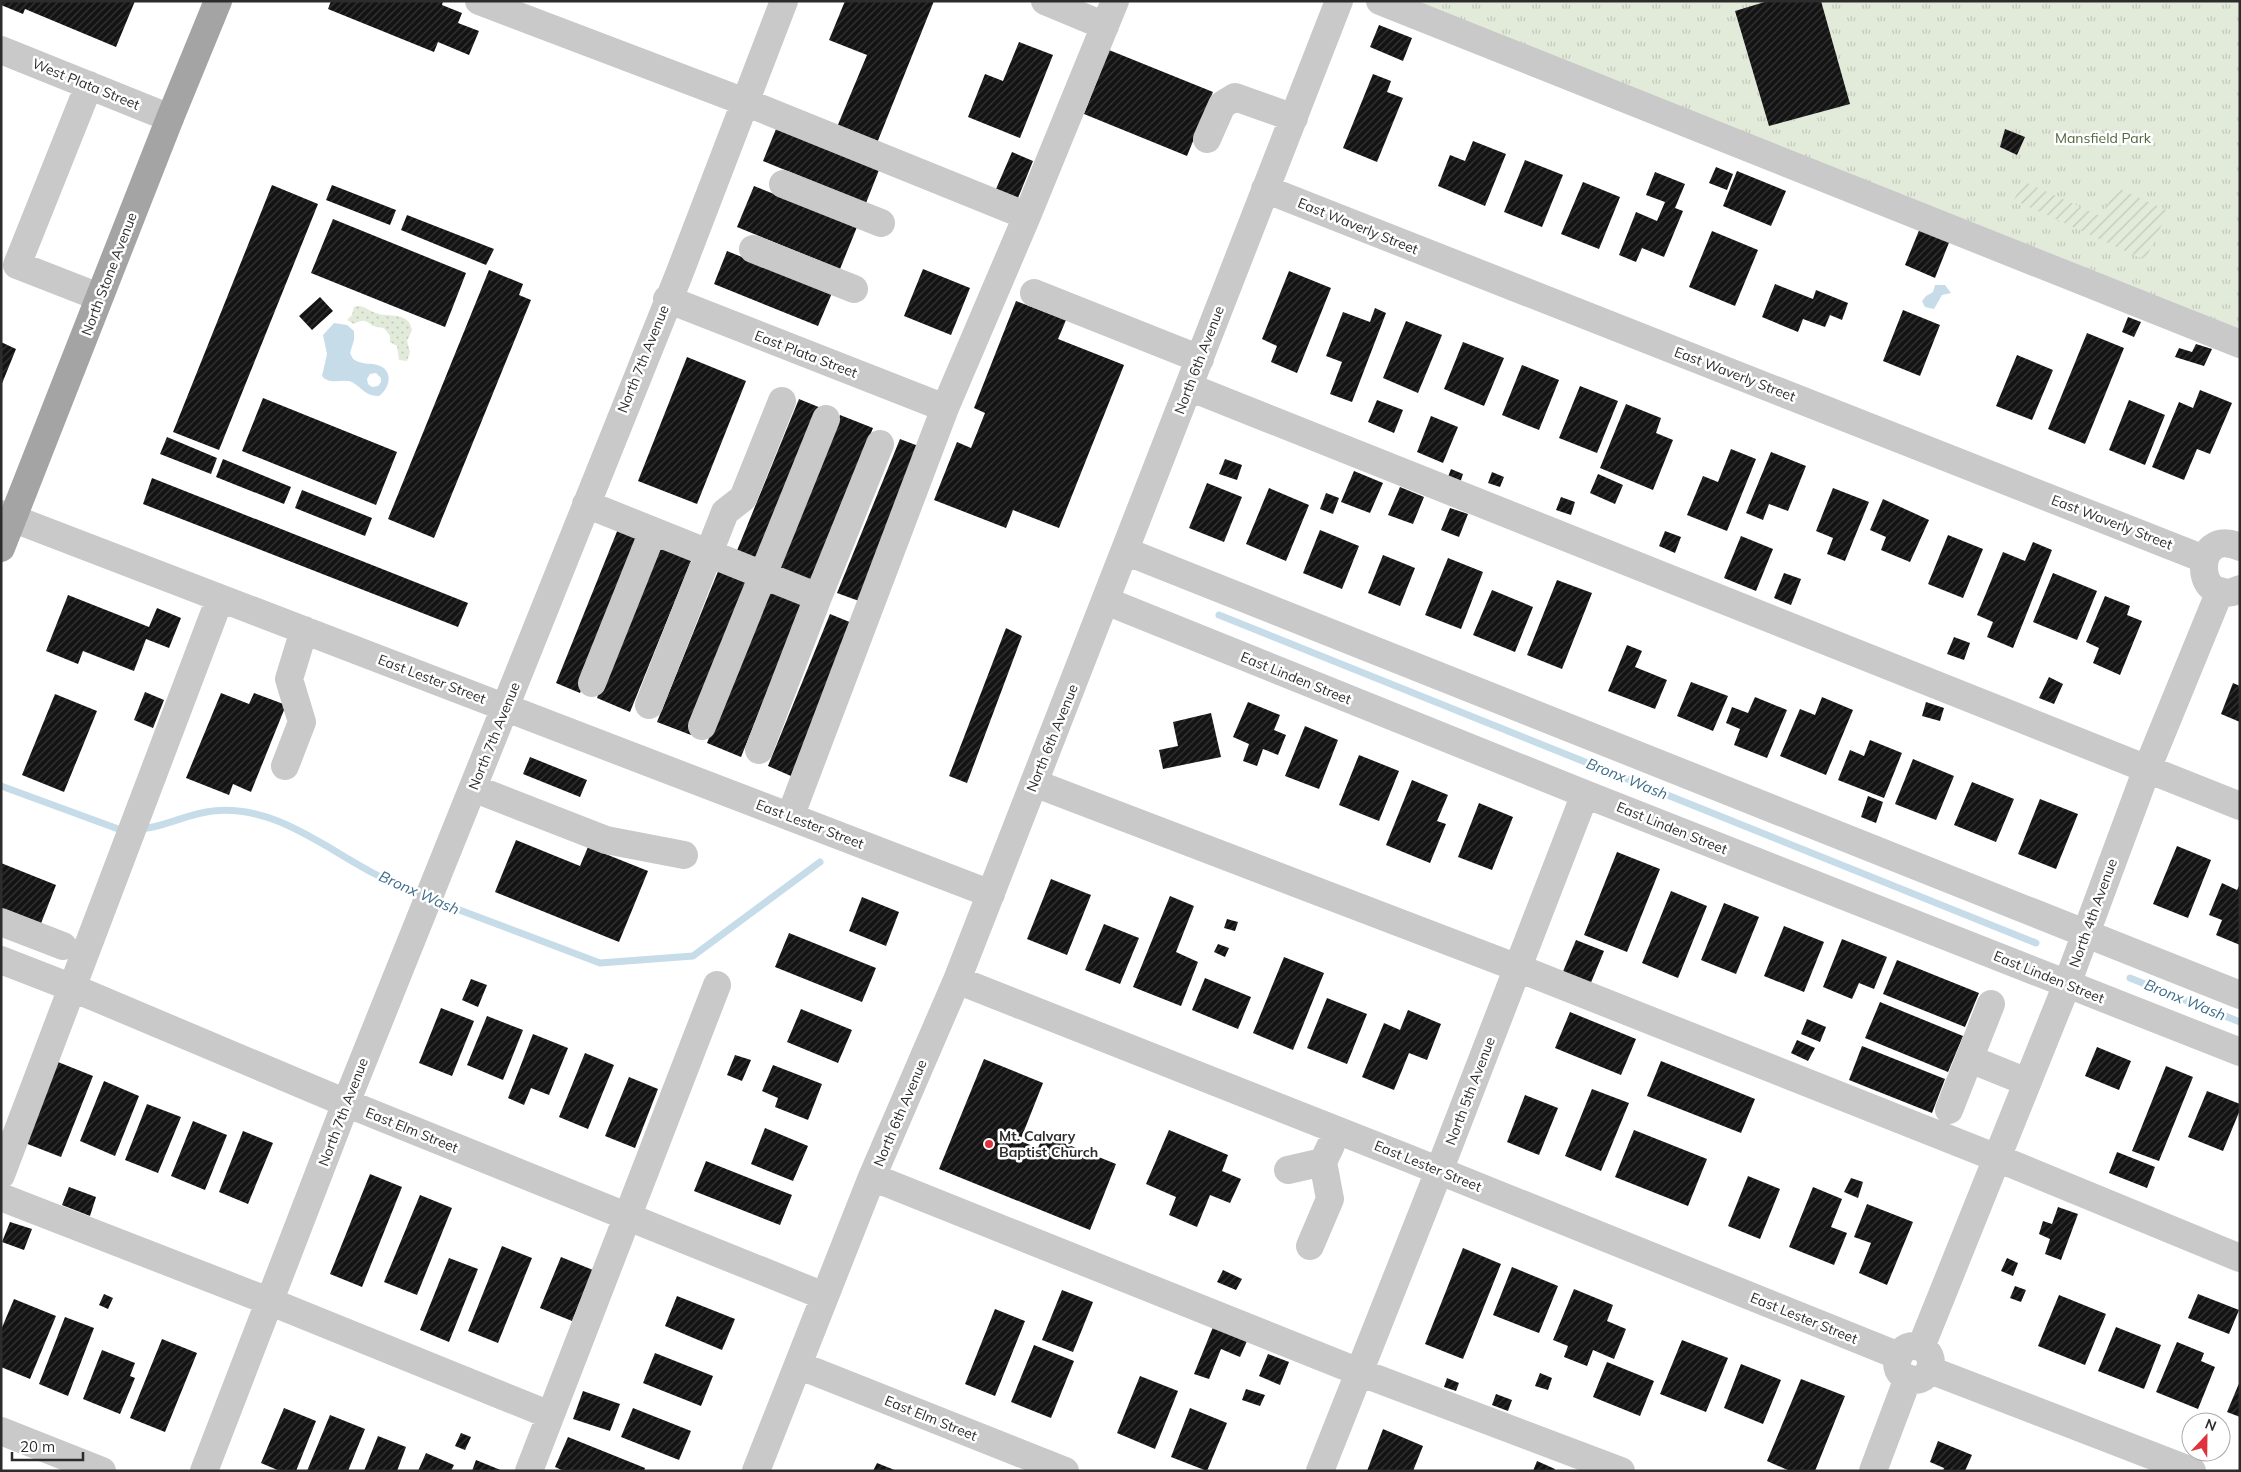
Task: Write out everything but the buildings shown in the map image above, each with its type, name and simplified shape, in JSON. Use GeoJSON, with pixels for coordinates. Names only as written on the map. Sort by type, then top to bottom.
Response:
{"type":"FeatureCollection","features":[{"type":"Feature","properties":{"kind":"main road","name":"North Stone Avenue"},"geometry":{"type":"LineString","coordinates":[[1,548],[7,516],[100,297],[218,1]]}},
{"type":"Feature","properties":{"kind":"street"},"geometry":{"type":"LineString","coordinates":[[479,1],[745,102],[1028,216]]}},
{"type":"Feature","properties":{"kind":"street","name":"North 7th Avenue"},"geometry":{"type":"LineString","coordinates":[[204,1471],[271,1302],[346,1104],[586,504],[784,1]]}},
{"type":"Feature","properties":{"kind":"street"},"geometry":{"type":"LineString","coordinates":[[790,817],[945,408],[1028,216],[1110,13],[1045,1]]}},
{"type":"Feature","properties":{"kind":"street","name":"North 6th Avenue"},"geometry":{"type":"LineString","coordinates":[[756,1471],[872,1177],[957,980],[1339,1]]}},
{"type":"Feature","properties":{"kind":"street"},"geometry":{"type":"LineString","coordinates":[[1380,1],[2240,344]]}},
{"type":"Feature","properties":{"kind":"street","name":"West Plata Street"},"geometry":{"type":"LineString","coordinates":[[1,50],[170,118]]}},
{"type":"Feature","properties":{"kind":"street"},"geometry":{"type":"LineString","coordinates":[[89,85],[17,265],[100,297]]}},
{"type":"Feature","properties":{"kind":"street"},"geometry":{"type":"LineString","coordinates":[[1207,139],[1222,105],[1235,97],[1294,118]]}},
{"type":"Feature","properties":{"kind":"street"},"geometry":{"type":"LineString","coordinates":[[783,184],[881,223]]}},
{"type":"Feature","properties":{"kind":"street","name":"East Waverly Street"},"geometry":{"type":"LineString","coordinates":[[1265,189],[2204,559]]}},
{"type":"Feature","properties":{"kind":"street"},"geometry":{"type":"LineString","coordinates":[[753,248],[854,289]]}},
{"type":"Feature","properties":{"kind":"street"},"geometry":{"type":"LineString","coordinates":[[1034,293],[1200,358]]}},
{"type":"Feature","properties":{"kind":"street","name":"East Plata Street"},"geometry":{"type":"LineString","coordinates":[[667,299],[945,408]]}},
{"type":"Feature","properties":{"kind":"street"},"geometry":{"type":"LineString","coordinates":[[1189,387],[2240,806]]}},
{"type":"Feature","properties":{"kind":"street"},"geometry":{"type":"LineString","coordinates":[[649,704],[726,512],[743,498],[782,401]]}},
{"type":"Feature","properties":{"kind":"street"},"geometry":{"type":"LineString","coordinates":[[702,726],[826,419]]}},
{"type":"Feature","properties":{"kind":"street"},"geometry":{"type":"LineString","coordinates":[[759,750],[880,444]]}},
{"type":"Feature","properties":{"kind":"street"},"geometry":{"type":"LineString","coordinates":[[586,504],[818,597]]}},
{"type":"Feature","properties":{"kind":"street","name":"East Lester Street"},"geometry":{"type":"LineString","coordinates":[[7,516],[991,894]]}},
{"type":"Feature","properties":{"kind":"street"},"geometry":{"type":"LineString","coordinates":[[592,683],[653,530]]}},
{"type":"Feature","properties":{"kind":"street"},"geometry":{"type":"LineString","coordinates":[[2230,590],[2208,583],[2204,575],[2204,559],[2208,552],[2222,544],[2230,543],[2240,547]]}},
{"type":"Feature","properties":{"kind":"street"},"geometry":{"type":"LineString","coordinates":[[1125,551],[2085,935],[2240,995]]}},
{"type":"Feature","properties":{"kind":"street","name":"North 4th Avenue"},"geometry":{"type":"LineString","coordinates":[[1873,1471],[1914,1363],[2067,984],[2146,769],[2230,590]]}},
{"type":"Feature","properties":{"kind":"street"},"geometry":{"type":"LineString","coordinates":[[1,1175],[220,598]]}},
{"type":"Feature","properties":{"kind":"street","name":"East Linden Street"},"geometry":{"type":"LineString","coordinates":[[1106,601],[1585,794],[2240,1052]]}},
{"type":"Feature","properties":{"kind":"street"},"geometry":{"type":"LineString","coordinates":[[285,766],[302,722],[289,679],[304,630]]}},
{"type":"Feature","properties":{"kind":"street"},"geometry":{"type":"LineString","coordinates":[[1034,782],[1518,968],[1997,1158],[2240,1258]]}},
{"type":"Feature","properties":{"kind":"street"},"geometry":{"type":"LineString","coordinates":[[473,788],[606,840],[684,855]]}},
{"type":"Feature","properties":{"kind":"street","name":"North 5th Avenue"},"geometry":{"type":"LineString","coordinates":[[1320,1471],[1585,794]]}},
{"type":"Feature","properties":{"kind":"street"},"geometry":{"type":"LineString","coordinates":[[1,922],[63,946]]}},
{"type":"Feature","properties":{"kind":"street","name":"East Elm Street"},"geometry":{"type":"LineString","coordinates":[[1,960],[73,988],[346,1104],[824,1296]]}},
{"type":"Feature","properties":{"kind":"street","name":"East Lester Street"},"geometry":{"type":"LineString","coordinates":[[957,980],[1439,1171],[1914,1363],[2192,1471]]}},
{"type":"Feature","properties":{"kind":"street"},"geometry":{"type":"LineString","coordinates":[[528,1471],[717,985]]}},
{"type":"Feature","properties":{"kind":"street"},"geometry":{"type":"LineString","coordinates":[[1949,1110],[1991,1004]]}},
{"type":"Feature","properties":{"kind":"street"},"geometry":{"type":"LineString","coordinates":[[1970,1059],[2027,1082]]}},
{"type":"Feature","properties":{"kind":"street"},"geometry":{"type":"LineString","coordinates":[[1310,1246],[1330,1199],[1323,1162],[1338,1131]]}},
{"type":"Feature","properties":{"kind":"street"},"geometry":{"type":"LineString","coordinates":[[1288,1170],[1323,1162]]}},
{"type":"Feature","properties":{"kind":"street"},"geometry":{"type":"LineString","coordinates":[[872,1177],[1359,1372],[1621,1471]]}},
{"type":"Feature","properties":{"kind":"street"},"geometry":{"type":"LineString","coordinates":[[1,1197],[271,1302],[550,1415]]}},
{"type":"Feature","properties":{"kind":"street","name":"East Elm Street"},"geometry":{"type":"LineString","coordinates":[[798,1365],[1065,1471]]}},
{"type":"Feature","properties":{"kind":"street"},"geometry":{"type":"LineString","coordinates":[[1,1431],[102,1471]]}},
{"type":"Feature","properties":{"kind":"green space","name":"Mansfield Park"},"geometry":{"type":"Polygon","coordinates":[[[1393,1],[2240,1],[2240,339],[1393,1]]]}},
{"type":"Feature","properties":{"kind":"green space"},"geometry":{"type":"Polygon","coordinates":[[[2023,181],[2102,217],[2116,187],[2168,211],[2145,260],[2014,200],[2023,181]]]}},
{"type":"Feature","properties":{"kind":"green space"},"geometry":{"type":"Polygon","coordinates":[[[358,306],[376,313],[397,316],[407,320],[412,330],[407,341],[410,352],[407,361],[399,360],[397,346],[390,342],[390,336],[385,329],[364,321],[354,324],[347,320],[352,315],[354,307],[358,306]]]}},
{"type":"Feature","properties":{"kind":"water"},"geometry":{"type":"Polygon","coordinates":[[[1935,285],[1945,285],[1951,293],[1942,295],[1934,309],[1925,307],[1922,301],[1933,292],[1935,285]]]}},
{"type":"Feature","properties":{"kind":"water"},"geometry":{"type":"Polygon","coordinates":[[[334,323],[347,325],[354,331],[354,340],[350,353],[353,359],[380,366],[387,372],[387,385],[379,396],[371,395],[351,382],[330,381],[322,376],[327,354],[323,335],[334,323]],[[376,373],[370,374],[367,379],[368,384],[372,387],[378,386],[381,378],[376,373]]]}},
{"type":"Feature","properties":{"kind":"waterway","name":"Bronx Wash"},"geometry":{"type":"LineString","coordinates":[[1219,615],[2036,943]]}},
{"type":"Feature","properties":{"kind":"waterway","name":"Bronx Wash"},"geometry":{"type":"LineString","coordinates":[[1,786],[121,830],[126,830]]}},
{"type":"Feature","properties":{"kind":"waterway","name":"Bronx Wash"},"geometry":{"type":"LineString","coordinates":[[139,829],[158,826],[204,812],[235,811],[257,814],[298,830],[375,874],[424,896]]}},
{"type":"Feature","properties":{"kind":"waterway","name":"Bronx Wash"},"geometry":{"type":"LineString","coordinates":[[433,900],[600,963],[693,956],[820,862]]}},
{"type":"Feature","properties":{"kind":"waterway","name":"Bronx Wash"},"geometry":{"type":"LineString","coordinates":[[2130,978],[2240,1022]]}},
{"type":"Feature","properties":{"kind":"place","name":"Mt. Calvary Baptist Church"},"geometry":{"type":"Point","coordinates":[989,1144]}}]}
